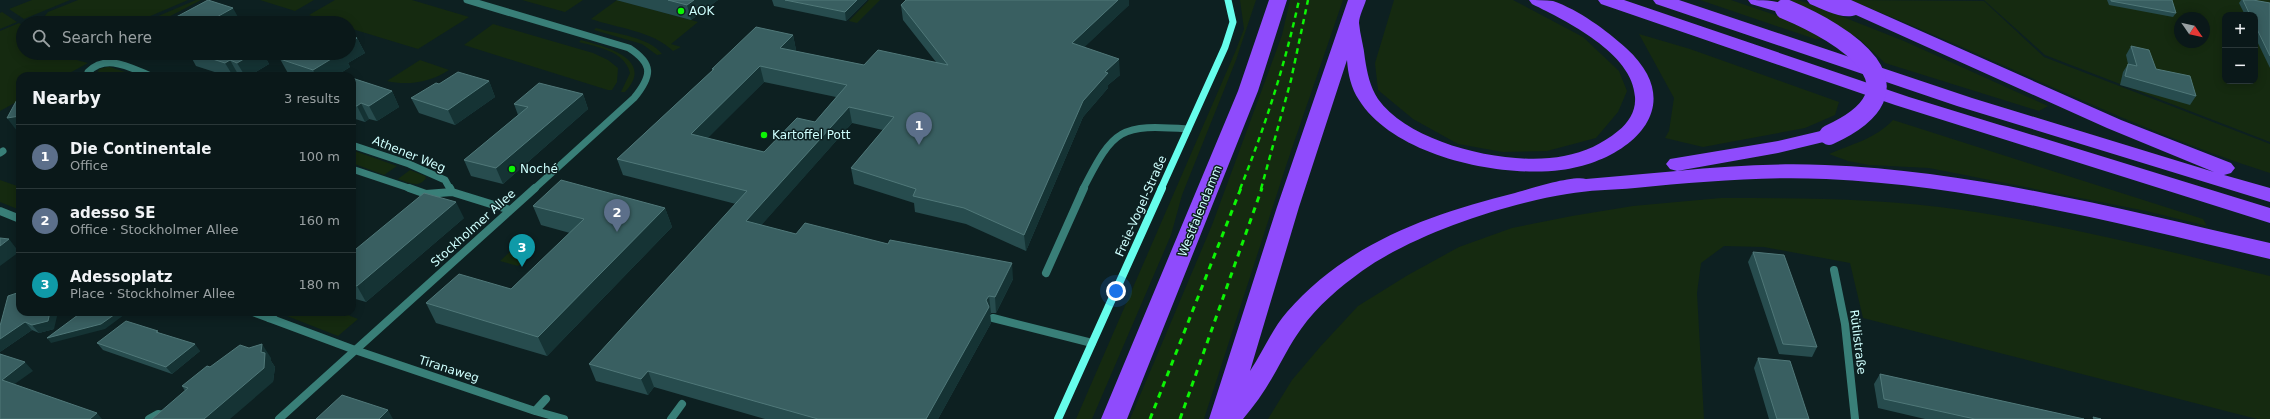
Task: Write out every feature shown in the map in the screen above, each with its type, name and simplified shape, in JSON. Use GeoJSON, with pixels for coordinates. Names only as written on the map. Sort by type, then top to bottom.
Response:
{"type":"FeatureCollection","features":[{"type":"Feature","properties":{"kind":"highway"},"geometry":{"type":"LineString","coordinates":[[1266,0],[1271,25]]}},
{"type":"Feature","properties":{"kind":"highway","name":"Westfalendamm"},"geometry":{"type":"LineString","coordinates":[[1114,419],[1248,91],[1278,0]]}},
{"type":"Feature","properties":{"kind":"highway"},"geometry":{"type":"LineString","coordinates":[[1222,419],[1288,207],[1358,0]]}},
{"type":"Feature","properties":{"kind":"highway"},"geometry":{"type":"LineString","coordinates":[[1350,23],[1356,43],[1358,78],[1374,108],[1390,122],[1426,142],[1447,150],[1480,159],[1510,164],[1559,163],[1586,157],[1621,141],[1636,125],[1644,110],[1646,95],[1641,80],[1632,65],[1617,49],[1581,24],[1538,0]]}},
{"type":"Feature","properties":{"kind":"highway"},"geometry":{"type":"LineString","coordinates":[[1607,0],[1902,101],[2270,216]]}},
{"type":"Feature","properties":{"kind":"highway"},"geometry":{"type":"LineString","coordinates":[[1662,0],[1935,93],[2084,140],[2270,195]]}},
{"type":"Feature","properties":{"kind":"highway"},"geometry":{"type":"LineString","coordinates":[[1228,419],[1248,394],[1295,319],[1345,271],[1387,244],[1447,219],[1518,198],[1566,187],[1829,135],[1846,129],[1868,113],[1876,98],[1877,82],[1867,62],[1841,38],[1820,24],[1785,8],[1757,0]]}},
{"type":"Feature","properties":{"kind":"highway"},"geometry":{"type":"LineString","coordinates":[[1816,0],[1914,35]]}},
{"type":"Feature","properties":{"kind":"highway"},"geometry":{"type":"LineString","coordinates":[[1836,0],[2156,142],[2270,184]]}},
{"type":"Feature","properties":{"kind":"highway"},"geometry":{"type":"LineString","coordinates":[[1566,187],[1746,172],[1826,172],[1893,177],[1961,186],[2054,202],[2270,251]]}},
{"type":"Feature","properties":{"kind":"street","name":"Stockholmer Allee"},"geometry":{"type":"LineString","coordinates":[[279,419],[632,100],[647,79],[649,70],[647,62],[642,56],[620,45],[467,0]]}},
{"type":"Feature","properties":{"kind":"street"},"geometry":{"type":"LineString","coordinates":[[486,6],[494,0]]}},
{"type":"Feature","properties":{"kind":"street","name":"Freie-Vogel-Straße"},"geometry":{"type":"LineString","coordinates":[[1058,419],[1188,129],[1232,26],[1233,16],[1228,0]]}},
{"type":"Feature","properties":{"kind":"street"},"geometry":{"type":"LineString","coordinates":[[88,72],[91,68],[105,62],[123,64],[142,72]]}},
{"type":"Feature","properties":{"kind":"street"},"geometry":{"type":"LineString","coordinates":[[1046,273],[1096,163],[1111,140],[1125,130],[1145,127],[1188,129]]}},
{"type":"Feature","properties":{"kind":"street","name":"Athener Weg"},"geometry":{"type":"LineString","coordinates":[[356,146],[409,164],[445,180],[452,192]]}},
{"type":"Feature","properties":{"kind":"street","name":"Athener Weg"},"geometry":{"type":"LineString","coordinates":[[356,170],[426,194],[452,192],[510,210]]}},
{"type":"Feature","properties":{"kind":"street"},"geometry":{"type":"LineString","coordinates":[[0,211],[16,217]]}},
{"type":"Feature","properties":{"kind":"street","name":"Rütlistraße"},"geometry":{"type":"LineString","coordinates":[[1834,270],[1845,324],[1855,419]]}},
{"type":"Feature","properties":{"kind":"street","name":"Tiranaweg"},"geometry":{"type":"LineString","coordinates":[[264,316],[356,350],[564,419]]}},
{"type":"Feature","properties":{"kind":"street"},"geometry":{"type":"LineString","coordinates":[[993,318],[1092,344]]}},
{"type":"Feature","properties":{"kind":"street"},"geometry":{"type":"LineString","coordinates":[[535,410],[546,399]]}},
{"type":"Feature","properties":{"kind":"street"},"geometry":{"type":"LineString","coordinates":[[671,419],[682,404]]}},
{"type":"Feature","properties":{"kind":"street"},"geometry":{"type":"LineString","coordinates":[[149,419],[158,414],[169,416]]}},
{"type":"Feature","properties":{"kind":"green space"},"geometry":{"type":"Polygon","coordinates":[[[32,0],[70,0],[31,16],[20,16],[9,9],[32,0]]]}},
{"type":"Feature","properties":{"kind":"green space"},"geometry":{"type":"Polygon","coordinates":[[[78,0],[188,0],[150,16],[45,16],[48,12],[78,0]]]}},
{"type":"Feature","properties":{"kind":"green space"},"geometry":{"type":"Polygon","coordinates":[[[196,0],[201,0],[170,16],[158,16],[196,0]]]}},
{"type":"Feature","properties":{"kind":"green space"},"geometry":{"type":"Polygon","coordinates":[[[260,0],[314,0],[295,11],[260,0]]]}},
{"type":"Feature","properties":{"kind":"green space"},"geometry":{"type":"Polygon","coordinates":[[[335,0],[412,0],[469,17],[418,49],[356,30],[356,16],[309,15],[335,0]]]}},
{"type":"Feature","properties":{"kind":"green space"},"geometry":{"type":"Polygon","coordinates":[[[522,0],[583,0],[565,12],[522,0]]]}},
{"type":"Feature","properties":{"kind":"green space"},"geometry":{"type":"Polygon","coordinates":[[[617,0],[698,22],[671,44],[681,47],[673,51],[665,44],[645,34],[591,19],[617,0]]]}},
{"type":"Feature","properties":{"kind":"green space"},"geometry":{"type":"Polygon","coordinates":[[[869,0],[880,0],[857,23],[849,21],[869,0]]]}},
{"type":"Feature","properties":{"kind":"green space"},"geometry":{"type":"Polygon","coordinates":[[[1240,0],[1256,0],[1236,60],[1182,195],[1171,235],[1092,419],[1076,419],[1236,50],[1244,29],[1240,0]]]}},
{"type":"Feature","properties":{"kind":"green space"},"geometry":{"type":"Polygon","coordinates":[[[1290,0],[1343,0],[1287,163],[1204,419],[1130,419],[1212,225],[1282,35],[1290,0]]]}},
{"type":"Feature","properties":{"kind":"green space"},"geometry":{"type":"Polygon","coordinates":[[[1394,0],[1513,0],[1583,37],[1619,71],[1627,91],[1618,112],[1596,138],[1547,151],[1503,152],[1458,144],[1413,119],[1378,90],[1375,63],[1394,0]]]}},
{"type":"Feature","properties":{"kind":"green space"},"geometry":{"type":"Polygon","coordinates":[[[1700,0],[1731,0],[1778,16],[1786,3],[1776,0],[1798,0],[1904,41],[2048,106],[2039,111],[1885,63],[1857,37],[1815,39],[1700,0]]]}},
{"type":"Feature","properties":{"kind":"green space"},"geometry":{"type":"Polygon","coordinates":[[[1849,0],[1984,1],[2044,57],[2270,144],[2270,173],[2216,155],[2111,113],[1902,21],[1849,0]]]}},
{"type":"Feature","properties":{"kind":"green space"},"geometry":{"type":"Polygon","coordinates":[[[1984,0],[2270,0],[2270,142],[2045,55],[1984,0]]]}},
{"type":"Feature","properties":{"kind":"green space"},"geometry":{"type":"Polygon","coordinates":[[[2,12],[16,22],[0,29],[0,13],[2,12]]]}},
{"type":"Feature","properties":{"kind":"green space"},"geometry":{"type":"Polygon","coordinates":[[[16,24],[16,60],[77,60],[88,63],[71,72],[16,72],[16,102],[0,111],[0,31],[16,24]]]}},
{"type":"Feature","properties":{"kind":"green space"},"geometry":{"type":"Polygon","coordinates":[[[493,24],[593,53],[608,60],[618,68],[617,82],[612,90],[608,90],[464,45],[493,24]]]}},
{"type":"Feature","properties":{"kind":"green space"},"geometry":{"type":"Polygon","coordinates":[[[596,28],[641,40],[656,48],[662,54],[657,55],[642,44],[594,30],[596,28]]]}},
{"type":"Feature","properties":{"kind":"green space"},"geometry":{"type":"Polygon","coordinates":[[[1639,34],[1690,49],[1839,102],[1835,115],[1805,128],[1703,147],[1665,138],[1669,131],[1674,98],[1639,34]]]}},
{"type":"Feature","properties":{"kind":"green space"},"geometry":{"type":"Polygon","coordinates":[[[581,40],[613,50],[631,63],[634,71],[633,81],[625,92],[621,92],[630,73],[622,60],[616,55],[602,48],[579,42],[581,40]]]}},
{"type":"Feature","properties":{"kind":"green space"},"geometry":{"type":"Polygon","coordinates":[[[420,60],[449,70],[435,77],[419,82],[403,83],[387,81],[420,60]]]}},
{"type":"Feature","properties":{"kind":"green space"},"geometry":{"type":"Polygon","coordinates":[[[110,67],[125,72],[98,72],[99,69],[110,67]]]}},
{"type":"Feature","properties":{"kind":"green space"},"geometry":{"type":"Polygon","coordinates":[[[1893,120],[2203,219],[2207,226],[2146,211],[1929,168],[1869,165],[1848,161],[1829,154],[1855,144],[1879,132],[1893,120]]]}},
{"type":"Feature","properties":{"kind":"green space"},"geometry":{"type":"Polygon","coordinates":[[[356,151],[397,166],[384,175],[356,164],[356,151]]]}},
{"type":"Feature","properties":{"kind":"green space"},"geometry":{"type":"Polygon","coordinates":[[[410,170],[425,176],[426,178],[420,183],[416,184],[398,179],[410,170]]]}},
{"type":"Feature","properties":{"kind":"green space"},"geometry":{"type":"Polygon","coordinates":[[[0,180],[16,186],[16,208],[0,202],[0,180]]]}},
{"type":"Feature","properties":{"kind":"green space"},"geometry":{"type":"Polygon","coordinates":[[[1721,198],[1872,201],[1962,210],[2078,231],[2270,276],[2270,419],[2257,419],[1863,318],[1850,263],[1764,247],[1724,246],[1701,263],[1697,293],[1704,419],[1268,419],[1292,380],[1358,306],[1408,275],[1459,247],[1512,228],[1572,216],[1633,206],[1721,198]]]}},
{"type":"Feature","properties":{"kind":"green space"},"geometry":{"type":"Polygon","coordinates":[[[516,246],[534,251],[518,266],[500,261],[516,246]]]}},
{"type":"Feature","properties":{"kind":"green space"},"geometry":{"type":"Polygon","coordinates":[[[287,316],[350,316],[358,319],[338,336],[287,316]]]}},
{"type":"Feature","properties":{"kind":"building"},"geometry":{"type":"Polygon","coordinates":[[[208,0],[233,8],[219,16],[178,16],[208,0]]]}},
{"type":"Feature","properties":{"kind":"building"},"geometry":{"type":"Polygon","coordinates":[[[668,0],[694,0],[687,5],[668,0]]]}},
{"type":"Feature","properties":{"kind":"building"},"geometry":{"type":"Polygon","coordinates":[[[785,0],[857,0],[845,12],[785,0]]]}},
{"type":"Feature","properties":{"kind":"building"},"geometry":{"type":"Polygon","coordinates":[[[906,0],[1118,0],[1072,43],[1119,59],[1105,72],[1108,73],[1083,101],[1024,235],[964,208],[913,196],[916,189],[851,168],[894,117],[849,107],[746,221],[796,234],[805,223],[888,244],[890,240],[1012,263],[995,297],[989,296],[986,300],[989,307],[926,419],[818,419],[648,371],[641,379],[589,364],[747,191],[617,159],[714,69],[712,69],[756,27],[793,35],[780,48],[864,65],[878,50],[948,65],[901,5],[906,0]],[[760,66],[691,134],[764,152],[797,118],[815,122],[847,85],[760,66]]]}},
{"type":"Feature","properties":{"kind":"building"},"geometry":{"type":"Polygon","coordinates":[[[2172,0],[2176,12],[2174,13],[2111,1],[2172,0]]]}},
{"type":"Feature","properties":{"kind":"building"},"geometry":{"type":"Polygon","coordinates":[[[2243,0],[2270,3],[2270,56],[2258,31],[2258,12],[2249,12],[2243,0]]]}},
{"type":"Feature","properties":{"kind":"building"},"geometry":{"type":"Polygon","coordinates":[[[2131,46],[2149,50],[2156,69],[2190,76],[2196,96],[2125,76],[2128,64],[2137,66],[2131,46]]]}},
{"type":"Feature","properties":{"kind":"building"},"geometry":{"type":"Polygon","coordinates":[[[216,60],[230,60],[225,63],[216,60]]]}},
{"type":"Feature","properties":{"kind":"building"},"geometry":{"type":"Polygon","coordinates":[[[230,60],[242,60],[237,63],[230,60]]]}},
{"type":"Feature","properties":{"kind":"building"},"geometry":{"type":"Polygon","coordinates":[[[283,60],[329,60],[313,70],[283,60]]]}},
{"type":"Feature","properties":{"kind":"building"},"geometry":{"type":"Polygon","coordinates":[[[458,72],[489,81],[448,110],[411,98],[436,83],[439,84],[458,72]]]}},
{"type":"Feature","properties":{"kind":"building"},"geometry":{"type":"Polygon","coordinates":[[[356,79],[392,91],[369,106],[361,103],[357,106],[356,79]]]}},
{"type":"Feature","properties":{"kind":"building"},"geometry":{"type":"Polygon","coordinates":[[[539,83],[583,94],[496,168],[464,160],[528,107],[514,104],[539,83]]]}},
{"type":"Feature","properties":{"kind":"building"},"geometry":{"type":"Polygon","coordinates":[[[16,101],[16,117],[7,118],[16,101]]]}},
{"type":"Feature","properties":{"kind":"building"},"geometry":{"type":"Polygon","coordinates":[[[561,180],[665,208],[538,337],[426,303],[459,274],[511,289],[584,219],[533,206],[561,180]]]}},
{"type":"Feature","properties":{"kind":"building"},"geometry":{"type":"Polygon","coordinates":[[[424,193],[456,202],[357,286],[356,249],[424,193]]]}},
{"type":"Feature","properties":{"kind":"building"},"geometry":{"type":"Polygon","coordinates":[[[0,238],[9,239],[0,246],[0,238]]]}},
{"type":"Feature","properties":{"kind":"building"},"geometry":{"type":"Polygon","coordinates":[[[1753,252],[1784,255],[1817,347],[1783,344],[1753,252]]]}},
{"type":"Feature","properties":{"kind":"building"},"geometry":{"type":"Polygon","coordinates":[[[16,293],[16,316],[49,316],[48,321],[32,325],[25,322],[0,339],[0,326],[8,296],[16,293]]]}},
{"type":"Feature","properties":{"kind":"building"},"geometry":{"type":"Polygon","coordinates":[[[77,316],[112,316],[101,324],[47,338],[77,316]]]}},
{"type":"Feature","properties":{"kind":"building"},"geometry":{"type":"Polygon","coordinates":[[[126,321],[195,344],[166,367],[97,343],[126,321]]]}},
{"type":"Feature","properties":{"kind":"building"},"geometry":{"type":"Polygon","coordinates":[[[262,344],[261,352],[265,353],[264,368],[204,419],[152,419],[188,388],[182,386],[207,366],[210,367],[240,345],[249,348],[262,344]]]}},
{"type":"Feature","properties":{"kind":"building"},"geometry":{"type":"Polygon","coordinates":[[[0,354],[25,362],[2,380],[97,413],[90,419],[0,419],[0,354]]]}},
{"type":"Feature","properties":{"kind":"building"},"geometry":{"type":"Polygon","coordinates":[[[1758,358],[1790,361],[1809,419],[1777,419],[1758,358]]]}},
{"type":"Feature","properties":{"kind":"building"},"geometry":{"type":"Polygon","coordinates":[[[1880,374],[2084,419],[1975,419],[1884,399],[1880,374]]]}},
{"type":"Feature","properties":{"kind":"building"},"geometry":{"type":"Polygon","coordinates":[[[342,395],[388,410],[379,419],[316,419],[342,395]]]}},
{"type":"Feature","properties":{"kind":"railway"},"geometry":{"type":"LineString","coordinates":[[1240,189],[1274,96],[1299,0]]}},
{"type":"Feature","properties":{"kind":"railway"},"geometry":{"type":"LineString","coordinates":[[1261,189],[1291,80],[1308,0]]}},
{"type":"Feature","properties":{"kind":"railway"},"geometry":{"type":"LineString","coordinates":[[1150,419],[1241,188]]}},
{"type":"Feature","properties":{"kind":"railway"},"geometry":{"type":"LineString","coordinates":[[1180,419],[1262,188]]}},
{"type":"Feature","properties":{"kind":"place","name":"AOK"},"geometry":{"type":"Point","coordinates":[681,11]}},
{"type":"Feature","properties":{"kind":"place","name":"Kartoffel Pott"},"geometry":{"type":"Point","coordinates":[764,135]}},
{"type":"Feature","properties":{"kind":"place","name":"Die Continentale"},"geometry":{"type":"Point","coordinates":[919,145]}},
{"type":"Feature","properties":{"kind":"place","name":"Noché"},"geometry":{"type":"Point","coordinates":[512,169]}},
{"type":"Feature","properties":{"kind":"place","name":"adesso SE"},"geometry":{"type":"Point","coordinates":[617,232]}},
{"type":"Feature","properties":{"kind":"place","name":"Adessoplatz"},"geometry":{"type":"Point","coordinates":[522,267]}}]}
